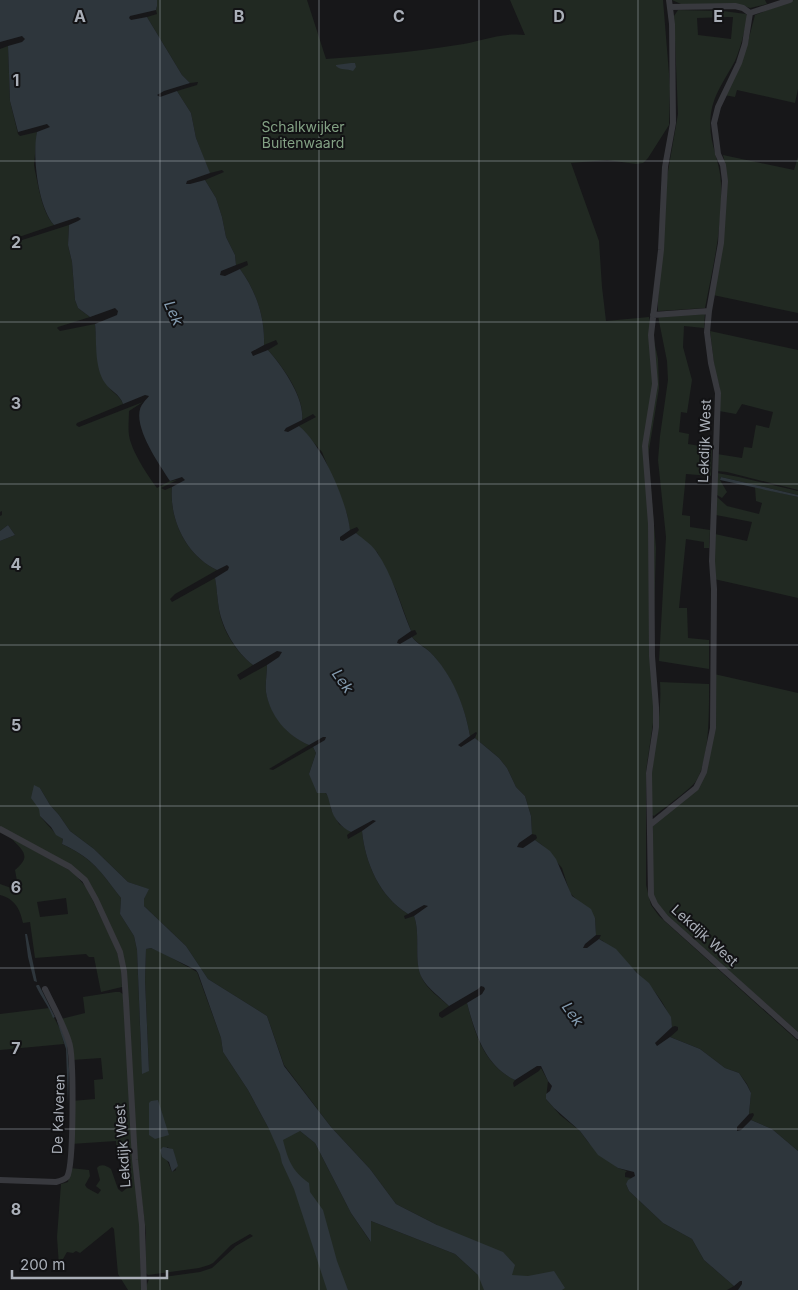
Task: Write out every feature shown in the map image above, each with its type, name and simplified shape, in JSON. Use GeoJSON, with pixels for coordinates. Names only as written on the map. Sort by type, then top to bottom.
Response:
{"type":"FeatureCollection","features":[{"type":"Feature","properties":{"kind":"street"},"geometry":{"type":"LineString","coordinates":[[669,3],[734,6],[743,8],[750,13],[790,0]]}},
{"type":"Feature","properties":{"kind":"street","name":"Lekdijk West"},"geometry":{"type":"LineString","coordinates":[[669,3],[672,24],[673,123],[664,167],[661,250],[652,335],[655,384],[645,446],[651,524],[652,656],[656,707],[656,727],[649,773],[651,895],[658,909],[798,1036]]}},
{"type":"Feature","properties":{"kind":"street","name":"Lekdijk West"},"geometry":{"type":"LineString","coordinates":[[650,825],[696,788],[701,780],[713,728],[714,589],[712,562],[718,393],[707,332],[721,244],[724,203],[723,165],[718,154],[714,123],[720,100],[739,63],[745,44],[750,13]]}},
{"type":"Feature","properties":{"kind":"street"},"geometry":{"type":"LineString","coordinates":[[653,315],[709,311]]}},
{"type":"Feature","properties":{"kind":"street","name":"Lekdijk West"},"geometry":{"type":"LineString","coordinates":[[0,829],[70,867],[85,880],[94,895],[120,952],[124,971],[134,1160],[142,1225],[144,1290]]}},
{"type":"Feature","properties":{"kind":"street","name":"De Kalveren"},"geometry":{"type":"LineString","coordinates":[[0,1180],[56,1182],[62,1181],[67,1177],[71,1134],[72,1062],[70,1043],[45,989]]}},
{"type":"Feature","properties":{"kind":"green space","name":"Schalkwijker Buitenwaard"},"geometry":{"type":"Polygon","coordinates":[[[157,0],[307,0],[326,59],[408,52],[466,44],[499,36],[525,35],[510,0],[663,0],[670,86],[669,125],[643,163],[636,164],[607,160],[571,163],[599,241],[606,321],[649,317],[658,359],[659,388],[648,456],[656,548],[653,723],[646,771],[646,885],[651,905],[659,916],[798,1041],[798,1151],[772,1129],[751,1120],[754,1115],[753,1113],[749,1114],[751,1093],[739,1073],[725,1068],[700,1049],[670,1037],[678,1030],[678,1027],[672,1027],[663,1003],[634,969],[599,939],[601,935],[596,935],[595,918],[570,893],[562,868],[542,845],[535,840],[537,838],[536,835],[532,834],[531,816],[525,796],[516,787],[507,768],[499,758],[475,738],[477,733],[470,736],[465,713],[451,680],[430,652],[412,637],[417,634],[415,630],[411,631],[396,590],[377,552],[356,533],[359,530],[357,527],[350,530],[347,514],[322,452],[299,426],[316,417],[313,414],[302,420],[302,411],[297,392],[268,350],[278,344],[276,340],[264,345],[263,324],[255,295],[240,269],[248,265],[247,261],[236,265],[235,255],[226,237],[216,198],[205,180],[224,172],[222,170],[209,172],[196,138],[191,113],[177,91],[197,85],[198,82],[190,83],[182,75],[147,17],[157,14],[157,0]]]}},
{"type":"Feature","properties":{"kind":"green space"},"geometry":{"type":"Polygon","coordinates":[[[672,0],[765,0],[767,4],[750,8],[744,6],[681,4],[672,0]]]}},
{"type":"Feature","properties":{"kind":"green space"},"geometry":{"type":"Polygon","coordinates":[[[798,0],[798,89],[795,103],[737,90],[735,97],[724,95],[746,49],[755,15],[798,0]]]}},
{"type":"Feature","properties":{"kind":"green space"},"geometry":{"type":"Polygon","coordinates":[[[678,10],[723,11],[746,14],[748,17],[737,56],[718,92],[711,113],[711,133],[720,174],[721,199],[717,246],[705,308],[658,311],[667,177],[678,114],[674,16],[678,10]],[[733,17],[697,18],[698,35],[731,39],[733,17]]]}},
{"type":"Feature","properties":{"kind":"green space"},"geometry":{"type":"Polygon","coordinates":[[[8,46],[10,101],[18,134],[20,136],[37,132],[35,171],[44,207],[54,225],[16,238],[19,241],[69,225],[68,245],[72,262],[75,300],[78,308],[90,317],[57,328],[60,331],[95,324],[101,371],[108,386],[120,398],[123,404],[76,425],[79,427],[143,402],[129,411],[128,427],[133,448],[142,466],[157,488],[170,481],[177,480],[161,488],[165,490],[172,487],[174,512],[182,536],[197,556],[217,570],[175,594],[170,599],[172,602],[215,578],[223,625],[241,654],[253,665],[237,675],[240,680],[267,665],[266,692],[276,717],[294,736],[309,745],[269,769],[273,770],[313,747],[316,753],[309,774],[329,797],[331,809],[339,824],[351,832],[347,835],[348,839],[362,831],[370,867],[382,889],[398,907],[408,914],[404,916],[405,919],[414,916],[417,931],[419,971],[430,990],[449,1006],[439,1013],[439,1016],[442,1018],[467,1003],[482,1048],[504,1074],[515,1080],[513,1083],[514,1087],[541,1068],[548,1081],[546,1099],[560,1115],[580,1131],[588,1142],[618,1168],[627,1171],[625,1177],[631,1178],[626,1184],[629,1191],[663,1223],[692,1239],[704,1260],[734,1286],[727,1290],[145,1290],[149,1279],[200,1272],[212,1268],[236,1246],[253,1236],[250,1234],[231,1245],[209,1265],[148,1275],[145,1272],[146,1233],[137,1160],[126,966],[88,882],[0,827],[0,541],[15,535],[8,525],[0,531],[2,511],[0,512],[0,49],[8,46]],[[40,788],[40,816],[63,839],[62,844],[90,861],[108,880],[121,898],[120,914],[134,936],[137,950],[141,1052],[149,1070],[145,980],[146,949],[151,948],[197,972],[221,1038],[223,1052],[248,1090],[269,1129],[300,1131],[315,1143],[351,1213],[370,1241],[371,1221],[455,1254],[478,1275],[437,1225],[396,1204],[370,1169],[331,1127],[284,1065],[267,1016],[208,979],[186,946],[144,906],[144,899],[148,889],[128,882],[94,849],[70,831],[50,805],[40,788]],[[167,1147],[167,1160],[172,1172],[176,1170],[173,1150],[167,1147]]]}},
{"type":"Feature","properties":{"kind":"green space"},"geometry":{"type":"Polygon","coordinates":[[[723,155],[794,170],[798,157],[798,313],[713,295],[722,243],[725,163],[723,155]]]}},
{"type":"Feature","properties":{"kind":"green space"},"geometry":{"type":"Polygon","coordinates":[[[705,313],[704,328],[684,326],[683,347],[692,380],[687,413],[681,412],[679,432],[689,434],[688,444],[712,448],[711,476],[686,474],[682,515],[690,516],[690,527],[710,530],[709,548],[704,548],[704,542],[686,539],[679,608],[687,608],[688,638],[709,640],[709,669],[659,661],[666,537],[658,460],[668,380],[667,361],[658,316],[705,313]]]}},
{"type":"Feature","properties":{"kind":"green space"},"geometry":{"type":"Polygon","coordinates":[[[710,331],[798,350],[798,490],[717,471],[717,454],[742,458],[744,447],[752,448],[756,425],[769,428],[773,412],[742,404],[736,414],[719,411],[720,388],[715,372],[710,331]]]}},
{"type":"Feature","properties":{"kind":"green space"},"geometry":{"type":"Polygon","coordinates":[[[717,473],[798,491],[798,495],[721,477],[720,480],[727,492],[722,498],[717,495],[717,473]]]}},
{"type":"Feature","properties":{"kind":"green space"},"geometry":{"type":"Polygon","coordinates":[[[755,487],[798,497],[798,598],[714,579],[715,534],[747,541],[752,522],[716,515],[716,496],[727,506],[759,514],[762,503],[756,501],[755,487]]]}},
{"type":"Feature","properties":{"kind":"green space"},"geometry":{"type":"Polygon","coordinates":[[[714,674],[798,693],[798,1032],[668,917],[657,906],[652,888],[653,826],[698,787],[708,762],[714,674]]]}},
{"type":"Feature","properties":{"kind":"green space"},"geometry":{"type":"Polygon","coordinates":[[[660,682],[709,684],[709,720],[704,760],[696,781],[654,816],[652,815],[652,777],[659,716],[660,682]]]}},
{"type":"Feature","properties":{"kind":"green space"},"geometry":{"type":"Polygon","coordinates":[[[11,838],[72,871],[86,887],[116,948],[121,967],[122,987],[101,992],[94,957],[89,957],[86,954],[35,958],[30,922],[23,923],[16,905],[10,899],[0,895],[0,884],[14,889],[17,881],[15,870],[24,857],[22,850],[11,838]],[[66,898],[37,902],[40,917],[68,914],[66,898]]]}},
{"type":"Feature","properties":{"kind":"green space"},"geometry":{"type":"Polygon","coordinates":[[[120,992],[124,995],[140,1226],[141,1290],[128,1290],[118,1274],[114,1229],[112,1227],[80,1253],[76,1251],[73,1253],[67,1252],[59,1266],[57,1237],[61,1184],[68,1182],[70,1168],[89,1170],[90,1176],[85,1185],[98,1194],[101,1190],[96,1186],[100,1180],[97,1168],[102,1165],[111,1169],[118,1189],[122,1192],[127,1188],[126,1152],[117,1152],[116,1141],[71,1144],[72,1101],[95,1099],[94,1080],[103,1079],[101,1058],[72,1060],[61,1019],[85,1013],[83,997],[120,992]]]}},
{"type":"Feature","properties":{"kind":"green space"},"geometry":{"type":"Polygon","coordinates":[[[49,1008],[61,1031],[64,1044],[0,1050],[0,1014],[49,1008]]]}},
{"type":"Feature","properties":{"kind":"water","name":"Lek"},"geometry":{"type":"Polygon","coordinates":[[[0,0],[157,0],[156,10],[130,16],[129,18],[131,20],[147,17],[182,75],[190,83],[157,95],[160,97],[177,91],[191,113],[196,138],[210,173],[187,181],[186,184],[205,180],[216,198],[226,237],[235,255],[236,265],[221,271],[220,275],[225,276],[240,269],[255,295],[263,324],[264,345],[251,352],[253,356],[268,350],[286,373],[300,402],[302,420],[286,428],[284,431],[288,432],[299,426],[316,446],[332,474],[344,504],[350,530],[340,537],[340,540],[343,541],[356,533],[372,546],[382,560],[392,580],[411,631],[398,640],[397,643],[400,644],[412,637],[430,652],[451,680],[465,713],[470,736],[458,745],[461,747],[475,738],[499,758],[507,768],[516,787],[525,796],[531,816],[532,834],[519,843],[517,847],[523,848],[535,840],[550,851],[556,859],[572,896],[591,909],[595,918],[596,935],[583,948],[587,948],[599,939],[616,949],[637,973],[649,983],[671,1017],[672,1027],[655,1043],[657,1046],[670,1037],[700,1049],[725,1068],[739,1073],[751,1093],[749,1114],[737,1127],[737,1131],[741,1130],[751,1120],[772,1129],[798,1151],[798,1290],[738,1290],[742,1281],[734,1286],[704,1260],[692,1239],[663,1223],[629,1191],[626,1184],[628,1180],[635,1176],[634,1172],[618,1168],[598,1155],[580,1131],[546,1099],[546,1094],[552,1086],[541,1066],[537,1066],[515,1080],[496,1066],[478,1037],[467,1003],[482,994],[485,989],[484,987],[481,986],[449,1006],[422,978],[419,972],[417,931],[414,916],[428,906],[424,905],[408,914],[398,907],[382,889],[370,867],[362,831],[376,821],[373,820],[351,832],[336,819],[326,793],[317,793],[309,774],[316,753],[313,747],[325,740],[326,737],[309,745],[301,741],[281,724],[268,701],[266,692],[267,665],[279,657],[282,652],[277,651],[253,665],[241,654],[231,640],[221,617],[215,578],[228,570],[229,567],[227,565],[217,570],[206,564],[197,556],[182,536],[174,512],[172,487],[185,480],[182,477],[170,481],[153,454],[142,431],[139,420],[140,410],[144,401],[149,396],[145,395],[123,404],[101,377],[95,324],[117,315],[118,311],[115,308],[90,317],[78,308],[75,300],[72,262],[68,245],[69,225],[81,219],[78,217],[54,225],[48,217],[40,194],[35,154],[37,132],[50,127],[47,124],[18,132],[10,101],[8,46],[22,42],[25,39],[22,36],[0,42],[0,0]]]}},
{"type":"Feature","properties":{"kind":"water"},"geometry":{"type":"Polygon","coordinates":[[[355,63],[356,67],[353,71],[336,66],[336,65],[355,63]]]}},
{"type":"Feature","properties":{"kind":"water"},"geometry":{"type":"Polygon","coordinates":[[[721,477],[798,495],[798,497],[720,480],[721,477]]]}},
{"type":"Feature","properties":{"kind":"water"},"geometry":{"type":"Polygon","coordinates":[[[8,525],[15,535],[0,541],[0,531],[8,525]]]}},
{"type":"Feature","properties":{"kind":"water"},"geometry":{"type":"Polygon","coordinates":[[[34,785],[40,788],[50,805],[70,831],[94,849],[128,882],[149,889],[144,899],[144,906],[186,946],[208,979],[267,1016],[284,1066],[331,1127],[370,1169],[396,1204],[437,1225],[503,1252],[515,1265],[512,1275],[528,1276],[554,1271],[565,1288],[562,1290],[484,1290],[478,1275],[455,1254],[371,1221],[371,1242],[351,1213],[315,1143],[300,1131],[283,1140],[285,1147],[289,1159],[298,1174],[309,1183],[310,1192],[323,1210],[337,1261],[348,1290],[327,1290],[294,1189],[280,1154],[248,1090],[223,1052],[221,1038],[198,973],[196,970],[151,948],[146,949],[145,980],[149,1071],[142,1074],[137,950],[134,936],[120,914],[121,898],[96,866],[82,855],[62,844],[63,839],[56,835],[40,816],[39,809],[31,798],[34,785]]]}},
{"type":"Feature","properties":{"kind":"water"},"geometry":{"type":"Polygon","coordinates":[[[25,934],[27,934],[37,982],[34,981],[28,957],[25,934]]]}},
{"type":"Feature","properties":{"kind":"water"},"geometry":{"type":"Polygon","coordinates":[[[37,985],[39,985],[55,1017],[53,1018],[37,985]]]}},
{"type":"Feature","properties":{"kind":"water"},"geometry":{"type":"Polygon","coordinates":[[[57,1021],[67,1042],[69,1069],[68,1105],[66,1049],[57,1021]]]}},
{"type":"Feature","properties":{"kind":"water"},"geometry":{"type":"Polygon","coordinates":[[[158,1100],[169,1135],[155,1139],[149,1135],[149,1103],[158,1100]]]}},
{"type":"Feature","properties":{"kind":"water"},"geometry":{"type":"Polygon","coordinates":[[[163,1147],[173,1149],[178,1166],[172,1172],[169,1162],[162,1157],[160,1150],[163,1147]]]}}]}
